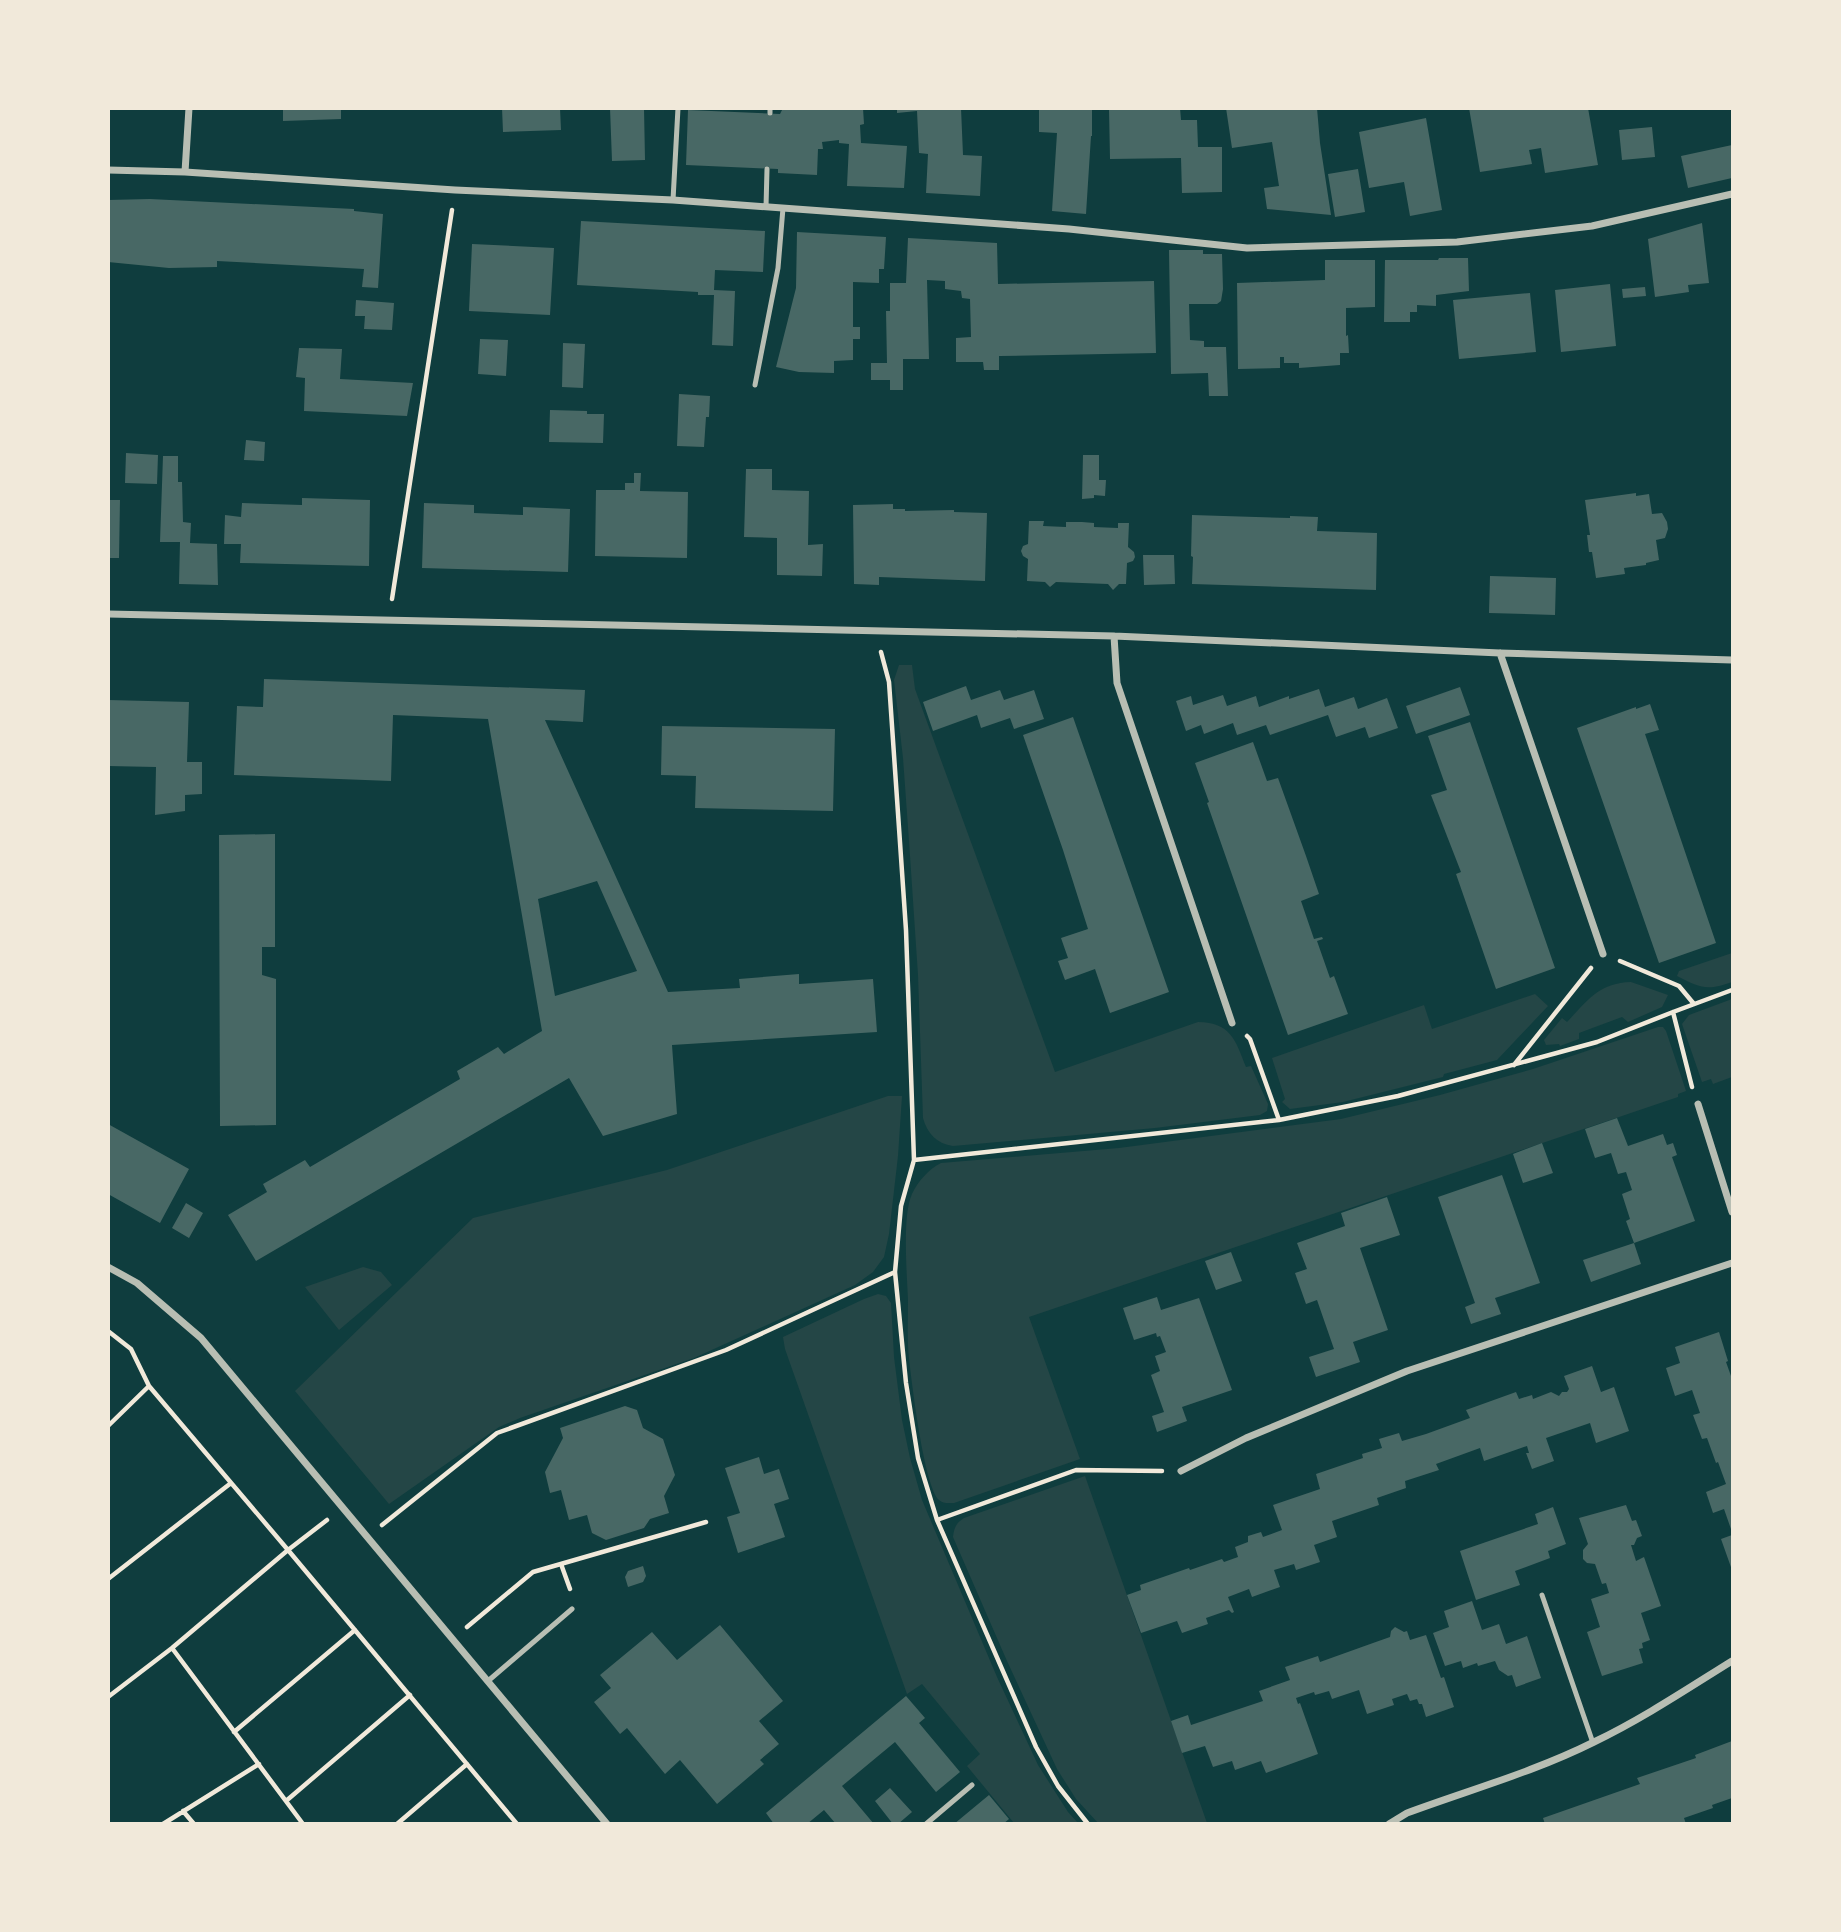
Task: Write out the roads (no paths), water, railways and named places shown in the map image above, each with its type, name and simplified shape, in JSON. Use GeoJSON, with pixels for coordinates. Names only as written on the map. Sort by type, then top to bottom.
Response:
{"type":"FeatureCollection","features":[{"type":"Feature","properties":{"kind":"street"},"geometry":{"type":"LineString","coordinates":[[185,172],[189,108]]}},
{"type":"Feature","properties":{"kind":"street"},"geometry":{"type":"LineString","coordinates":[[108,170],[185,172],[455,190],[766,206],[1069,229],[1248,248],[1457,242],[1592,226],[1732,194]]}},
{"type":"Feature","properties":{"kind":"street"},"geometry":{"type":"LineString","coordinates":[[108,614],[1114,636],[1732,660]]}},
{"type":"Feature","properties":{"kind":"street"},"geometry":{"type":"LineString","coordinates":[[1114,636],[1117,683],[1232,1023]]}},
{"type":"Feature","properties":{"kind":"street"},"geometry":{"type":"LineString","coordinates":[[1500,653],[1603,954]]}},
{"type":"Feature","properties":{"kind":"street"},"geometry":{"type":"LineString","coordinates":[[1698,1104],[1732,1212]]}},
{"type":"Feature","properties":{"kind":"street"},"geometry":{"type":"LineString","coordinates":[[1181,1471],[1246,1438],[1407,1371],[1732,1263]]}},
{"type":"Feature","properties":{"kind":"street"},"geometry":{"type":"LineString","coordinates":[[108,1267],[137,1283],[201,1338],[607,1824]]}},
{"type":"Feature","properties":{"kind":"street"},"geometry":{"type":"LineString","coordinates":[[1389,1824],[1407,1813],[1552,1761],[1593,1743],[1732,1661]]}},
{"type":"Feature","properties":{"kind":"lane"},"geometry":{"type":"LineString","coordinates":[[673,200],[678,108]]}},
{"type":"Feature","properties":{"kind":"lane"},"geometry":{"type":"LineString","coordinates":[[766,206],[767,169]]}},
{"type":"Feature","properties":{"kind":"lane"},"geometry":{"type":"LineString","coordinates":[[755,385],[778,268],[783,208]]}},
{"type":"Feature","properties":{"kind":"lane"},"geometry":{"type":"LineString","coordinates":[[1542,1595],[1593,1743]]}},
{"type":"Feature","properties":{"kind":"lane"},"geometry":{"type":"LineString","coordinates":[[488,1681],[572,1609]]}},
{"type":"Feature","properties":{"kind":"lane"},"geometry":{"type":"LineString","coordinates":[[926,1824],[972,1784]]}}]}
